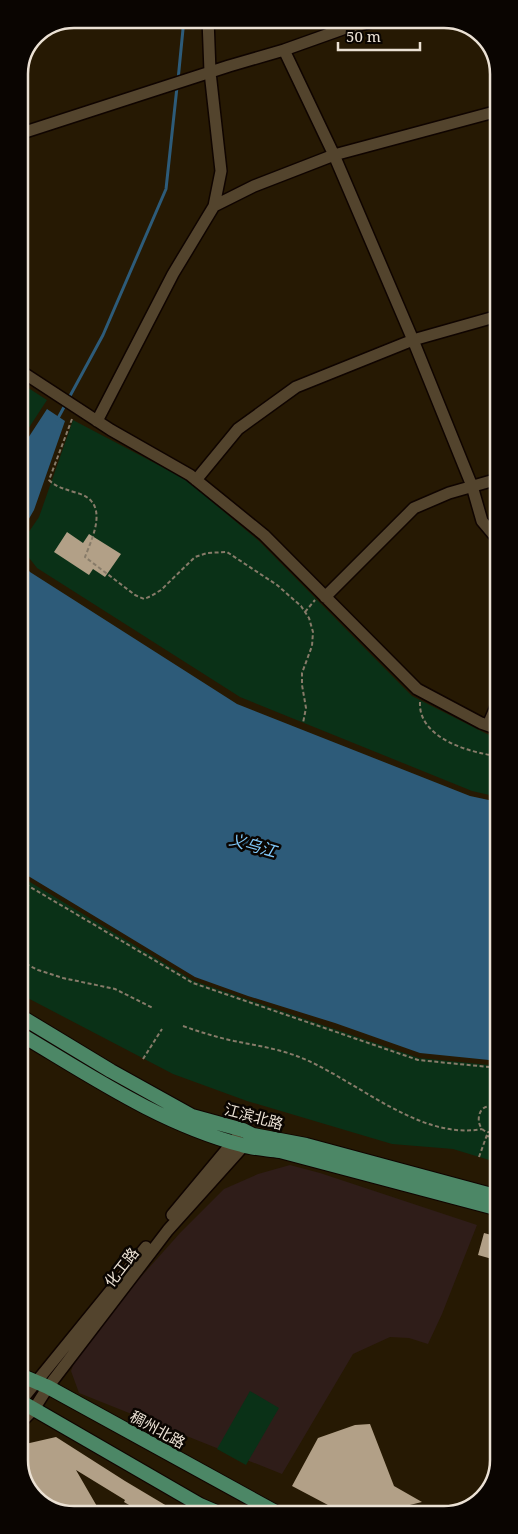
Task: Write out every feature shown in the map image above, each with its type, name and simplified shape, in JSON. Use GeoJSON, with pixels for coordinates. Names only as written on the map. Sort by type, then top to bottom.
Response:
{"type":"FeatureCollection","features":[{"type":"Feature","properties":{"kind":"main road","name":"江滨北路"},"geometry":{"type":"LineString","coordinates":[[28,1021],[111,1071],[192,1116],[248,1133],[306,1145],[490,1195]]}},
{"type":"Feature","properties":{"kind":"main road","name":"江滨北路"},"geometry":{"type":"LineString","coordinates":[[28,1039],[130,1099],[201,1133],[237,1144],[280,1151],[490,1208]]}},
{"type":"Feature","properties":{"kind":"main road","name":"稠州北路"},"geometry":{"type":"LineString","coordinates":[[28,1379],[263,1506]]}},
{"type":"Feature","properties":{"kind":"main road"},"geometry":{"type":"LineString","coordinates":[[28,1405],[202,1506]]}},
{"type":"Feature","properties":{"kind":"street"},"geometry":{"type":"LineString","coordinates":[[97,421],[173,274],[214,206],[221,171],[210,72],[208,28]]}},
{"type":"Feature","properties":{"kind":"street"},"geometry":{"type":"LineString","coordinates":[[28,131],[284,50],[331,28]]}},
{"type":"Feature","properties":{"kind":"street"},"geometry":{"type":"LineString","coordinates":[[284,50],[334,155],[413,340],[472,486],[482,522],[490,531]]}},
{"type":"Feature","properties":{"kind":"street"},"geometry":{"type":"LineString","coordinates":[[214,206],[254,186],[334,155],[490,113]]}},
{"type":"Feature","properties":{"kind":"street"},"geometry":{"type":"LineString","coordinates":[[196,480],[238,429],[296,387],[413,340],[490,318]]}},
{"type":"Feature","properties":{"kind":"street"},"geometry":{"type":"LineString","coordinates":[[28,376],[97,421],[196,480],[264,535],[417,690],[490,726]]}},
{"type":"Feature","properties":{"kind":"street"},"geometry":{"type":"LineString","coordinates":[[325,597],[414,508],[449,493],[490,481]]}},
{"type":"Feature","properties":{"kind":"street","name":"化工路"},"geometry":{"type":"LineString","coordinates":[[28,1396],[42,1385],[237,1144],[248,1133]]}},
{"type":"Feature","properties":{"kind":"street","name":"化工路"},"geometry":{"type":"LineString","coordinates":[[28,1415],[34,1409],[42,1385]]}},
{"type":"Feature","properties":{"kind":"path"},"geometry":{"type":"LineString","coordinates":[[75,406],[49,480],[55,487],[81,494],[89,499],[95,507],[98,520],[85,557],[135,595],[144,599],[161,590],[195,557],[207,553],[227,552],[277,585],[301,606],[309,618],[313,632],[312,646],[302,673],[306,708],[303,722]]}},
{"type":"Feature","properties":{"kind":"path"},"geometry":{"type":"LineString","coordinates":[[420,700],[420,711],[426,724],[440,737],[459,748],[490,755]]}},
{"type":"Feature","properties":{"kind":"path"},"geometry":{"type":"LineString","coordinates":[[28,886],[193,983],[418,1060],[490,1067]]}},
{"type":"Feature","properties":{"kind":"path"},"geometry":{"type":"LineString","coordinates":[[28,965],[64,978],[115,989],[154,1008]]}},
{"type":"Feature","properties":{"kind":"path"},"geometry":{"type":"LineString","coordinates":[[183,1026],[217,1037],[276,1049],[294,1055],[330,1071],[378,1100],[415,1119],[453,1129],[482,1129],[488,1132],[479,1157]]}},
{"type":"Feature","properties":{"kind":"path"},"geometry":{"type":"LineString","coordinates":[[143,1059],[162,1029]]}},
{"type":"Feature","properties":{"kind":"path"},"geometry":{"type":"LineString","coordinates":[[482,1129],[478,1120],[480,1112],[490,1107]]}},
{"type":"Feature","properties":{"kind":"path"},"geometry":{"type":"LineString","coordinates":[[486,1136],[490,1136]]}},
{"type":"Feature","properties":{"kind":"shaded area"},"geometry":{"type":"Polygon","coordinates":[[[290,1165],[320,1173],[477,1225],[442,1314],[428,1344],[409,1338],[390,1337],[353,1354],[282,1474],[79,1393],[71,1371],[81,1344],[180,1233],[224,1189],[258,1174],[290,1165]]]}},
{"type":"Feature","properties":{"kind":"green space"},"geometry":{"type":"Polygon","coordinates":[[[28,388],[47,400],[28,429],[28,388]]]}},
{"type":"Feature","properties":{"kind":"green space"},"geometry":{"type":"Polygon","coordinates":[[[73,420],[185,479],[259,541],[412,696],[490,735],[490,795],[472,791],[240,697],[37,568],[28,556],[28,533],[39,517],[73,420]]]}},
{"type":"Feature","properties":{"kind":"green space"},"geometry":{"type":"Polygon","coordinates":[[[28,881],[194,981],[419,1058],[490,1065],[490,1160],[453,1149],[392,1144],[247,1101],[173,1074],[28,998],[28,881]]]}},
{"type":"Feature","properties":{"kind":"green space"},"geometry":{"type":"Polygon","coordinates":[[[250,1391],[279,1408],[246,1465],[217,1449],[250,1391]]]}},
{"type":"Feature","properties":{"kind":"water"},"geometry":{"type":"Polygon","coordinates":[[[47,409],[65,421],[34,510],[28,520],[28,438],[47,409]]]}},
{"type":"Feature","properties":{"kind":"water","name":"义乌江"},"geometry":{"type":"Polygon","coordinates":[[[28,570],[237,704],[470,796],[490,800],[490,1060],[420,1053],[195,977],[28,876],[28,570]]]}},
{"type":"Feature","properties":{"kind":"building"},"geometry":{"type":"Polygon","coordinates":[[[67,532],[83,543],[89,534],[121,554],[105,577],[93,569],[89,575],[54,552],[67,532]]]}},
{"type":"Feature","properties":{"kind":"building"},"geometry":{"type":"Polygon","coordinates":[[[484,1233],[490,1235],[490,1258],[478,1255],[484,1233]]]}},
{"type":"Feature","properties":{"kind":"building"},"geometry":{"type":"Polygon","coordinates":[[[370,1424],[394,1486],[422,1502],[406,1506],[330,1506],[292,1486],[318,1438],[355,1425],[370,1424]]]}},
{"type":"Feature","properties":{"kind":"building"},"geometry":{"type":"Polygon","coordinates":[[[56,1437],[167,1506],[131,1506],[124,1502],[125,1500],[76,1470],[97,1506],[71,1506],[56,1503],[41,1493],[31,1478],[28,1466],[28,1443],[56,1437]]]}},
{"type":"Feature","properties":{"kind":"waterway"},"geometry":{"type":"LineString","coordinates":[[178,80],[183,28]]}},
{"type":"Feature","properties":{"kind":"waterway"},"geometry":{"type":"LineString","coordinates":[[57,420],[103,335],[166,189],[177,87]]}}]}
